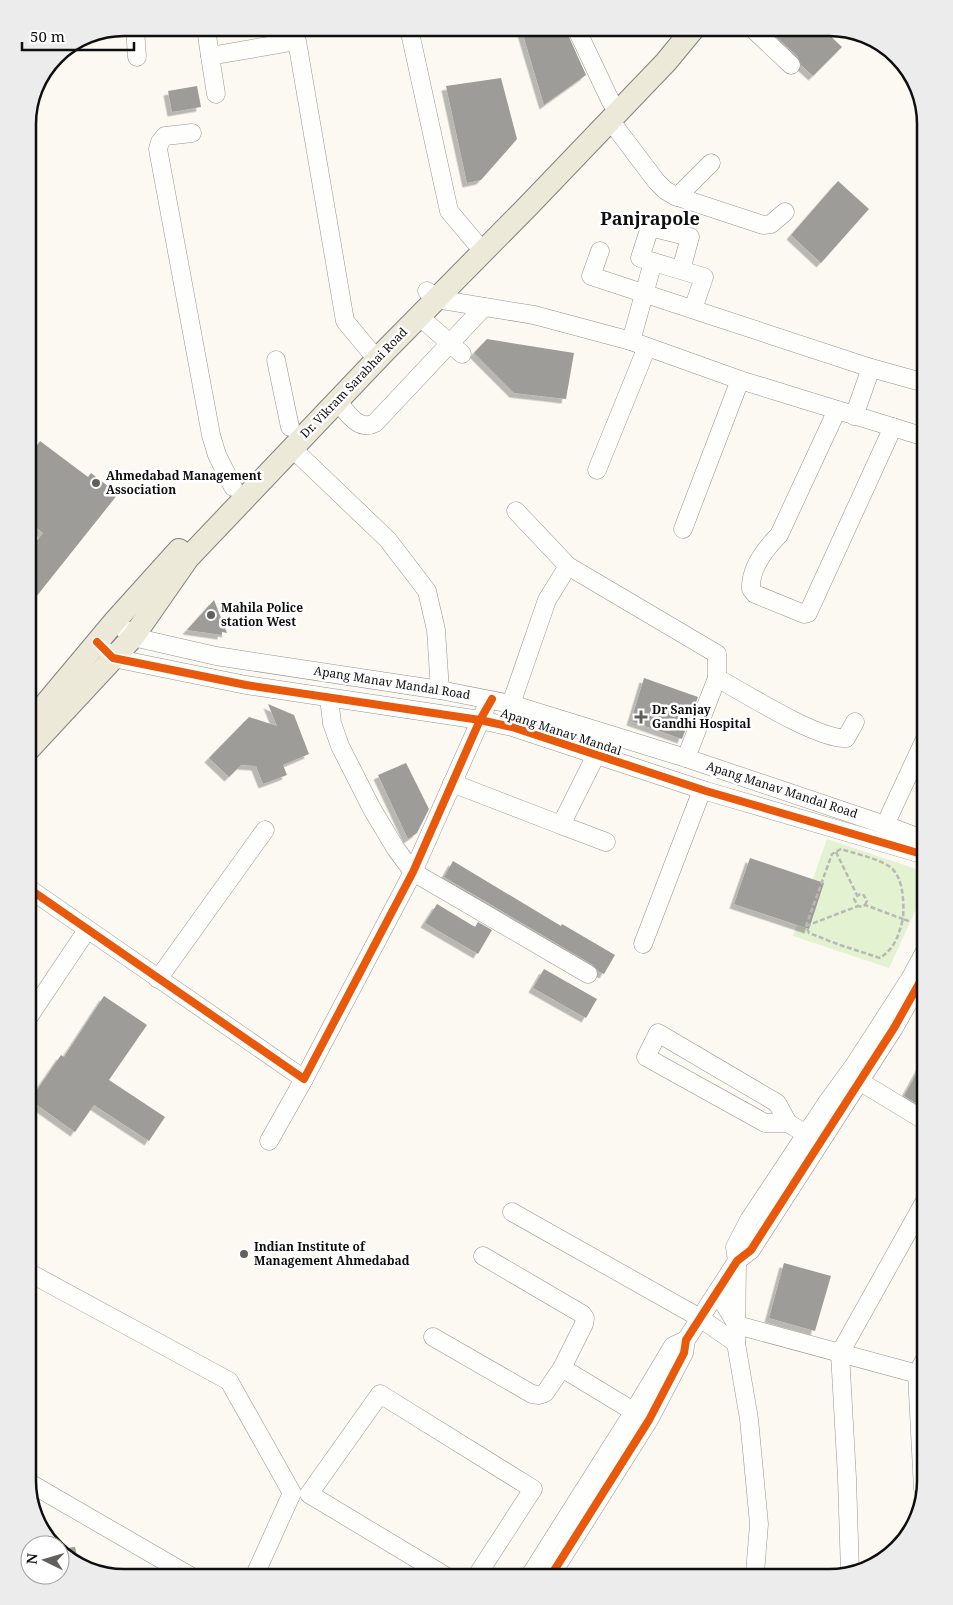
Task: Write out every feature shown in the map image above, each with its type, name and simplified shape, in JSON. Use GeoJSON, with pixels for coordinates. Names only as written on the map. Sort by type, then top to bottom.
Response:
{"type":"FeatureCollection","features":[{"type":"Feature","properties":{"kind":"main road","name":"Dr. Vikram Sarabhai Road"},"geometry":{"type":"LineString","coordinates":[[36,717],[105,650],[132,637],[188,558],[369,350],[431,295],[611,111],[671,36]]}},
{"type":"Feature","properties":{"kind":"main road","name":"Dr. Vikram Sarabhai Road"},"geometry":{"type":"LineString","coordinates":[[36,740],[105,650],[115,621],[234,487],[336,401],[419,316],[431,295],[475,242],[611,111],[666,62],[687,36]]}},
{"type":"Feature","properties":{"kind":"street"},"geometry":{"type":"LineString","coordinates":[[136,36],[137,57]]}},
{"type":"Feature","properties":{"kind":"street"},"geometry":{"type":"LineString","coordinates":[[207,36],[216,94]]}},
{"type":"Feature","properties":{"kind":"street"},"geometry":{"type":"LineString","coordinates":[[412,36],[449,211],[475,242]]}},
{"type":"Feature","properties":{"kind":"street"},"geometry":{"type":"LineString","coordinates":[[579,36],[611,111],[656,181],[664,190],[763,225],[771,224],[784,212]]}},
{"type":"Feature","properties":{"kind":"street"},"geometry":{"type":"LineString","coordinates":[[760,36],[791,66]]}},
{"type":"Feature","properties":{"kind":"street"},"geometry":{"type":"LineString","coordinates":[[210,56],[297,41],[344,322],[369,350]]}},
{"type":"Feature","properties":{"kind":"street"},"geometry":{"type":"LineString","coordinates":[[192,133],[165,136],[160,142],[158,149],[211,435],[217,455],[234,487]]}},
{"type":"Feature","properties":{"kind":"street"},"geometry":{"type":"LineString","coordinates":[[677,196],[712,163]]}},
{"type":"Feature","properties":{"kind":"street"},"geometry":{"type":"LineString","coordinates":[[681,270],[690,237],[650,227],[640,258],[704,277],[693,309]]}},
{"type":"Feature","properties":{"kind":"street"},"geometry":{"type":"LineString","coordinates":[[600,251],[591,276],[871,368],[917,381]]}},
{"type":"Feature","properties":{"kind":"street"},"geometry":{"type":"LineString","coordinates":[[597,470],[639,344],[645,293],[653,262]]}},
{"type":"Feature","properties":{"kind":"street"},"geometry":{"type":"LineString","coordinates":[[431,295],[484,307],[534,315],[639,344],[740,380],[917,434]]}},
{"type":"Feature","properties":{"kind":"street"},"geometry":{"type":"LineString","coordinates":[[336,401],[357,423],[370,426],[375,423],[456,349],[484,307]]}},
{"type":"Feature","properties":{"kind":"street"},"geometry":{"type":"LineString","coordinates":[[419,316],[456,349]]}},
{"type":"Feature","properties":{"kind":"street"},"geometry":{"type":"LineString","coordinates":[[276,360],[291,438],[388,540],[427,590],[436,630],[440,690]]}},
{"type":"Feature","properties":{"kind":"street"},"geometry":{"type":"LineString","coordinates":[[854,416],[871,368]]}},
{"type":"Feature","properties":{"kind":"street"},"geometry":{"type":"LineString","coordinates":[[683,529],[740,380]]}},
{"type":"Feature","properties":{"kind":"street"},"geometry":{"type":"LineString","coordinates":[[837,410],[779,536],[766,548],[751,580],[751,589],[755,594],[804,614],[808,613],[893,427]]}},
{"type":"Feature","properties":{"kind":"street"},"geometry":{"type":"LineString","coordinates":[[516,512],[568,566],[717,654],[717,678],[686,758]]}},
{"type":"Feature","properties":{"kind":"street"},"geometry":{"type":"LineString","coordinates":[[511,704],[547,600],[568,566]]}},
{"type":"Feature","properties":{"kind":"street"},"geometry":{"type":"LineString","coordinates":[[115,621],[132,637]]}},
{"type":"Feature","properties":{"kind":"street","name":"Apang Manav Mandal Road"},"geometry":{"type":"LineString","coordinates":[[132,637],[216,656],[492,699],[686,758],[886,824],[917,836]]}},
{"type":"Feature","properties":{"kind":"street","name":"Apang Manav Mandal"},"geometry":{"type":"LineString","coordinates":[[105,650],[246,685],[480,720],[512,727],[704,791],[917,852]]}},
{"type":"Feature","properties":{"kind":"street"},"geometry":{"type":"LineString","coordinates":[[717,678],[801,725],[838,739],[846,738],[855,722]]}},
{"type":"Feature","properties":{"kind":"street"},"geometry":{"type":"LineString","coordinates":[[328,698],[332,723],[340,746],[372,809],[396,849],[413,872],[588,974]]}},
{"type":"Feature","properties":{"kind":"street"},"geometry":{"type":"LineString","coordinates":[[269,1141],[413,872],[480,720],[492,699]]}},
{"type":"Feature","properties":{"kind":"street"},"geometry":{"type":"LineString","coordinates":[[561,824],[596,755]]}},
{"type":"Feature","properties":{"kind":"street"},"geometry":{"type":"LineString","coordinates":[[886,824],[917,758]]}},
{"type":"Feature","properties":{"kind":"street"},"geometry":{"type":"LineString","coordinates":[[643,944],[714,768]]}},
{"type":"Feature","properties":{"kind":"street"},"geometry":{"type":"LineString","coordinates":[[452,783],[606,842]]}},
{"type":"Feature","properties":{"kind":"street"},"geometry":{"type":"LineString","coordinates":[[158,979],[265,830]]}},
{"type":"Feature","properties":{"kind":"street"},"geometry":{"type":"LineString","coordinates":[[36,894],[304,1078]]}},
{"type":"Feature","properties":{"kind":"street"},"geometry":{"type":"LineString","coordinates":[[36,1006],[87,930]]}},
{"type":"Feature","properties":{"kind":"street"},"geometry":{"type":"LineString","coordinates":[[555,1569],[641,1416],[673,1346],[686,1340],[737,1261],[751,1250],[854,1078],[917,966]]}},
{"type":"Feature","properties":{"kind":"street"},"geometry":{"type":"LineString","coordinates":[[755,1569],[759,1524],[749,1418],[737,1334],[737,1261],[735,1247],[749,1220],[806,1134],[894,1028],[917,988]]}},
{"type":"Feature","properties":{"kind":"street"},"geometry":{"type":"LineString","coordinates":[[788,1123],[764,1123],[646,1057],[658,1033],[777,1103],[788,1123],[806,1134]]}},
{"type":"Feature","properties":{"kind":"street"},"geometry":{"type":"LineString","coordinates":[[854,1078],[917,1116]]}},
{"type":"Feature","properties":{"kind":"street"},"geometry":{"type":"LineString","coordinates":[[512,1212],[700,1318],[737,1334],[917,1369]]}},
{"type":"Feature","properties":{"kind":"street"},"geometry":{"type":"LineString","coordinates":[[850,1566],[848,1478],[840,1353],[917,1217]]}},
{"type":"Feature","properties":{"kind":"street"},"geometry":{"type":"LineString","coordinates":[[433,1338],[532,1394],[539,1395],[545,1393],[562,1368],[584,1324],[585,1318],[582,1314],[483,1256]]}},
{"type":"Feature","properties":{"kind":"street"},"geometry":{"type":"LineString","coordinates":[[36,1276],[229,1381],[300,1494],[433,1569]]}},
{"type":"Feature","properties":{"kind":"street"},"geometry":{"type":"LineString","coordinates":[[717,1292],[737,1334]]}},
{"type":"Feature","properties":{"kind":"street"},"geometry":{"type":"LineString","coordinates":[[562,1368],[641,1416]]}},
{"type":"Feature","properties":{"kind":"street"},"geometry":{"type":"LineString","coordinates":[[258,1569],[300,1494],[380,1394],[533,1489],[481,1569]]}},
{"type":"Feature","properties":{"kind":"street"},"geometry":{"type":"LineString","coordinates":[[535,1569],[641,1416]]}},
{"type":"Feature","properties":{"kind":"street"},"geometry":{"type":"LineString","coordinates":[[37,1487],[178,1569]]}},
{"type":"Feature","properties":{"kind":"path"},"geometry":{"type":"LineString","coordinates":[[841,850],[888,865],[899,879],[904,899],[903,919],[898,936],[890,951],[880,958],[840,945],[809,932],[806,926],[826,865],[832,854],[836,852],[841,850]]}},
{"type":"Feature","properties":{"kind":"path"},"geometry":{"type":"LineString","coordinates":[[836,852],[857,895]]}},
{"type":"Feature","properties":{"kind":"path"},"geometry":{"type":"LineString","coordinates":[[857,895],[864,894],[867,901],[865,904]]}},
{"type":"Feature","properties":{"kind":"path"},"geometry":{"type":"LineString","coordinates":[[857,895],[854,899],[858,906]]}},
{"type":"Feature","properties":{"kind":"path"},"geometry":{"type":"LineString","coordinates":[[806,926],[865,904],[911,922]]}},
{"type":"Feature","properties":{"kind":"green space"},"geometry":{"type":"Polygon","coordinates":[[[827,839],[917,869],[917,907],[889,968],[793,936],[827,839]]]}},
{"type":"Feature","properties":{"kind":"building"},"geometry":{"type":"Polygon","coordinates":[[[523,36],[569,36],[586,75],[544,105],[523,36]]]}},
{"type":"Feature","properties":{"kind":"building"},"geometry":{"type":"Polygon","coordinates":[[[776,36],[830,36],[842,47],[813,76],[801,65],[798,57],[776,36]]]}},
{"type":"Feature","properties":{"kind":"building"},"geometry":{"type":"Polygon","coordinates":[[[501,78],[517,139],[481,180],[467,183],[446,86],[501,78]]]}},
{"type":"Feature","properties":{"kind":"building"},"geometry":{"type":"Polygon","coordinates":[[[197,86],[201,107],[172,112],[168,91],[197,86]]]}},
{"type":"Feature","properties":{"kind":"building"},"geometry":{"type":"Polygon","coordinates":[[[838,181],[869,209],[821,263],[791,235],[838,181]]]}},
{"type":"Feature","properties":{"kind":"building"},"geometry":{"type":"Polygon","coordinates":[[[487,339],[574,353],[566,399],[514,393],[474,353],[487,339]]]}},
{"type":"Feature","properties":{"kind":"building"},"geometry":{"type":"Polygon","coordinates":[[[40,441],[88,477],[91,473],[118,494],[36,597],[36,542],[43,533],[36,527],[36,447],[40,441]]]}},
{"type":"Feature","properties":{"kind":"building","name":"Mahila Police station West"},"geometry":{"type":"Polygon","coordinates":[[[214,600],[227,633],[222,632],[222,635],[187,630],[214,600]]]}},
{"type":"Feature","properties":{"kind":"building"},"geometry":{"type":"Polygon","coordinates":[[[644,678],[698,697],[682,739],[631,721],[644,678]]]}},
{"type":"Feature","properties":{"kind":"building"},"geometry":{"type":"Polygon","coordinates":[[[268,704],[294,715],[309,754],[283,765],[287,775],[263,784],[256,766],[241,765],[229,777],[209,758],[249,717],[277,726],[268,704]]]}},
{"type":"Feature","properties":{"kind":"building"},"geometry":{"type":"Polygon","coordinates":[[[406,763],[429,809],[417,833],[408,839],[378,775],[406,763]]]}},
{"type":"Feature","properties":{"kind":"building"},"geometry":{"type":"Polygon","coordinates":[[[750,858],[824,883],[809,929],[734,904],[750,858]]]}},
{"type":"Feature","properties":{"kind":"building"},"geometry":{"type":"Polygon","coordinates":[[[453,861],[561,926],[562,924],[615,955],[604,974],[593,965],[444,877],[453,861]]]}},
{"type":"Feature","properties":{"kind":"building"},"geometry":{"type":"Polygon","coordinates":[[[437,904],[475,927],[478,922],[492,930],[478,954],[425,923],[437,904]]]}},
{"type":"Feature","properties":{"kind":"building"},"geometry":{"type":"Polygon","coordinates":[[[544,969],[597,999],[586,1018],[533,988],[544,969]]]}},
{"type":"Feature","properties":{"kind":"building"},"geometry":{"type":"Polygon","coordinates":[[[104,996],[147,1025],[109,1080],[165,1117],[149,1141],[94,1105],[75,1132],[36,1104],[36,1091],[61,1055],[64,1057],[104,996]]]}},
{"type":"Feature","properties":{"kind":"building"},"geometry":{"type":"Polygon","coordinates":[[[917,1072],[917,1104],[904,1096],[917,1072]]]}},
{"type":"Feature","properties":{"kind":"building"},"geometry":{"type":"Polygon","coordinates":[[[784,1263],[831,1276],[815,1331],[769,1318],[784,1263]]]}},
{"type":"Feature","properties":{"kind":"building"},"geometry":{"type":"Polygon","coordinates":[[[75,1547],[77,1555],[70,1550],[70,1548],[75,1547]]]}},
{"type":"Feature","properties":{"kind":"cycle path"},"geometry":{"type":"LineString","coordinates":[[97,642],[113,658],[246,685],[480,720],[512,727],[706,791],[917,853]]}},
{"type":"Feature","properties":{"kind":"cycle path"},"geometry":{"type":"LineString","coordinates":[[36,894],[304,1079],[413,872],[480,720],[492,699]]}},
{"type":"Feature","properties":{"kind":"cycle path"},"geometry":{"type":"LineString","coordinates":[[555,1569],[649,1420],[684,1353],[686,1340],[737,1261],[751,1250],[894,1028],[917,987]]}},
{"type":"Feature","properties":{"kind":"place","name":"Ahmedabad Management Association"},"geometry":{"type":"Point","coordinates":[96,483]}},
{"type":"Feature","properties":{"kind":"place","name":"Mahila Police station West"},"geometry":{"type":"Point","coordinates":[211,615]}},
{"type":"Feature","properties":{"kind":"place","name":"Dr Sanjay Gandhi Hospital"},"geometry":{"type":"Point","coordinates":[641,717]}},
{"type":"Feature","properties":{"kind":"place","name":"Indian Institute of Management Ahmedabad"},"geometry":{"type":"Point","coordinates":[244,1254]}},
{"type":"Feature","properties":{"kind":"district","name":"Panjrapole"},"geometry":{"type":"Point","coordinates":[650,219]}}]}
